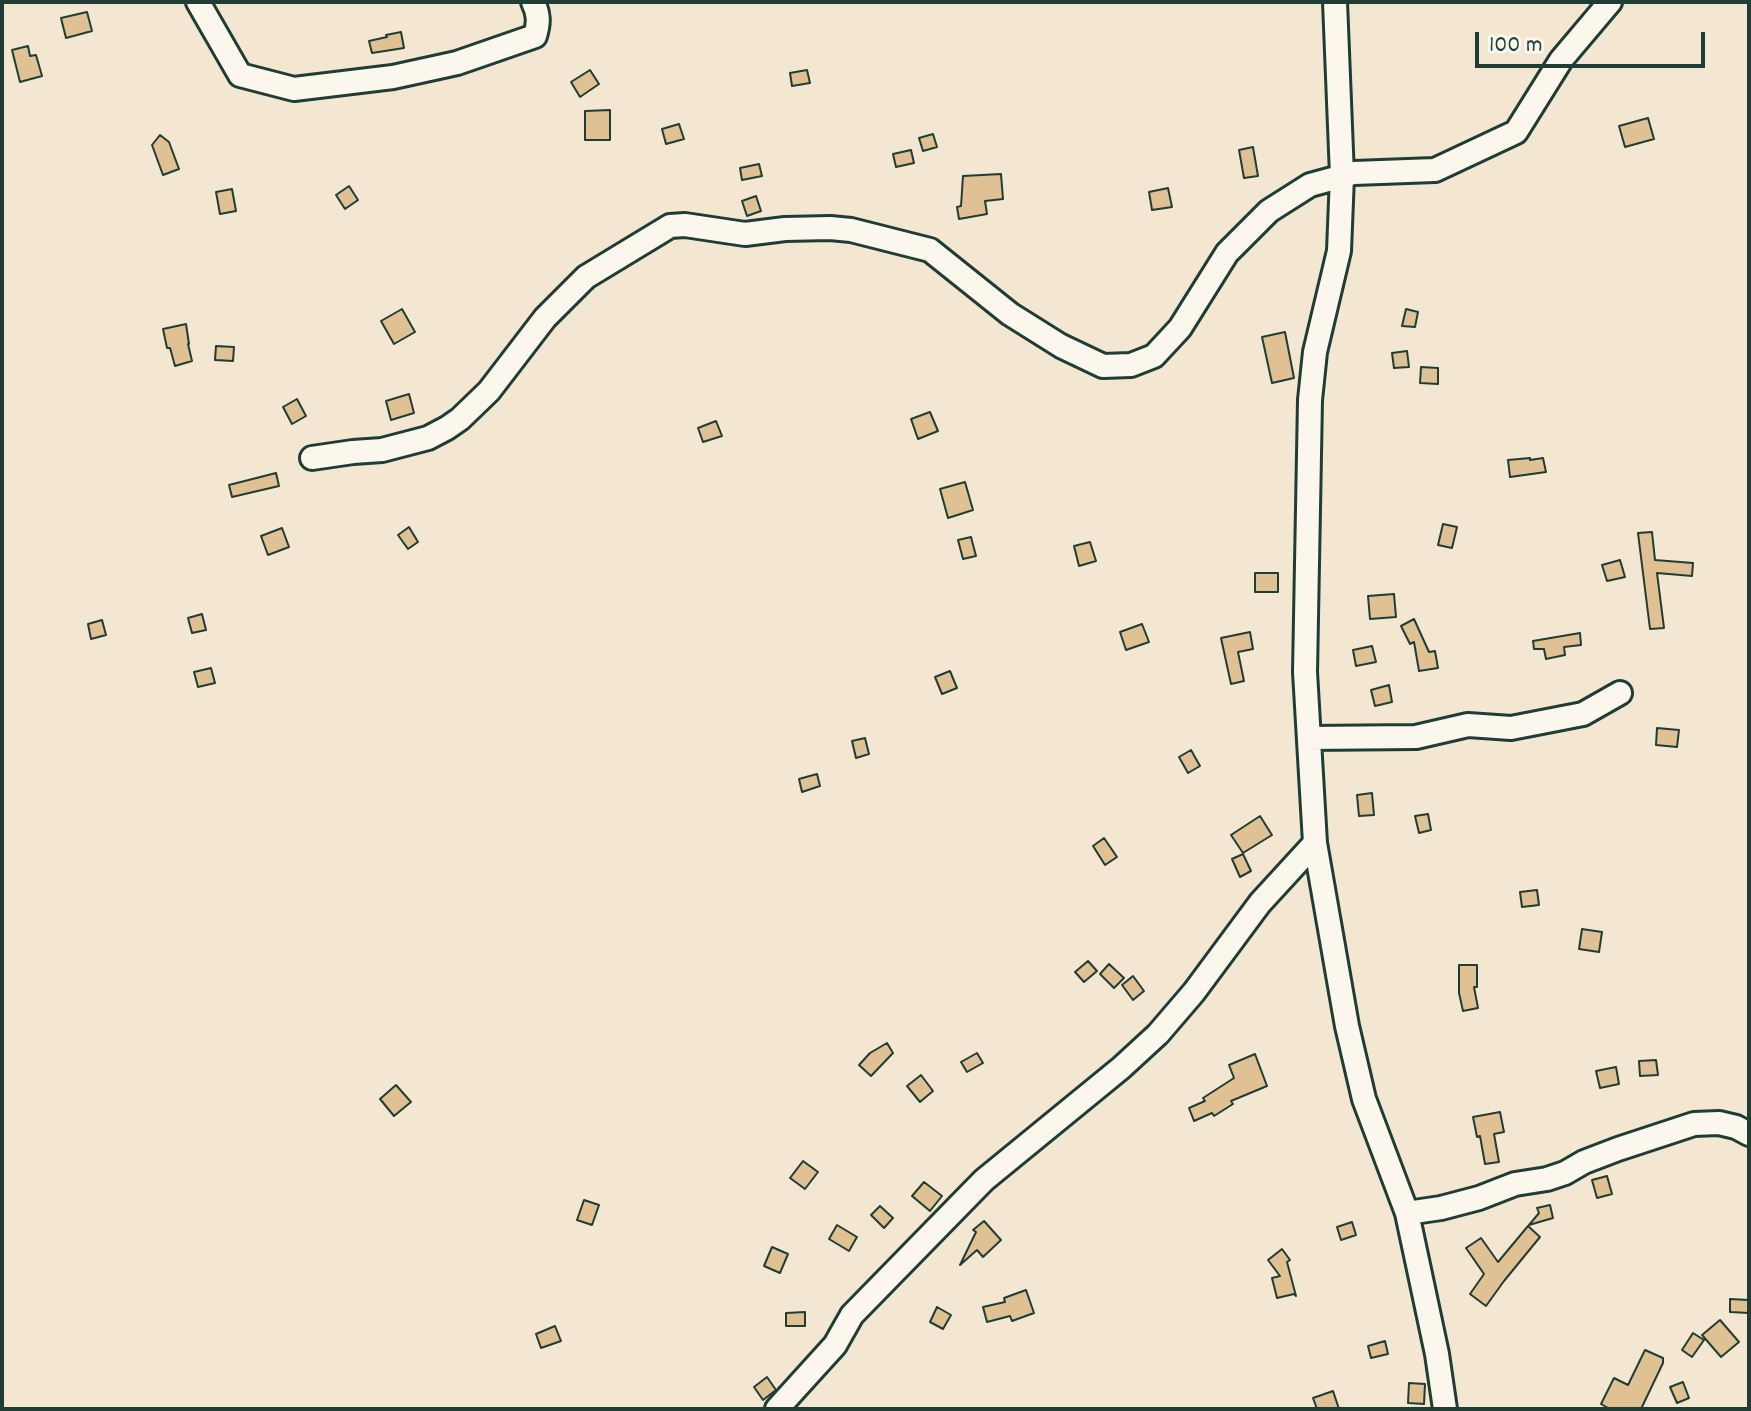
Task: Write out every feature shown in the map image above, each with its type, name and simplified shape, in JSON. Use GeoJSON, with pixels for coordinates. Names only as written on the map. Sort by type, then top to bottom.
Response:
{"type":"FeatureCollection","features":[{"type":"Feature","properties":{"kind":"street"},"geometry":{"type":"LineString","coordinates":[[198,2],[240,75],[294,89],[393,77],[457,63],[514,44],[535,36],[538,24],[533,2]]}},
{"type":"Feature","properties":{"kind":"street"},"geometry":{"type":"LineString","coordinates":[[1335,2],[1342,176],[1339,251],[1315,352],[1310,400],[1305,672],[1315,843],[1347,1026],[1364,1099],[1407,1213],[1437,1354],[1445,1409]]}},
{"type":"Feature","properties":{"kind":"street"},"geometry":{"type":"LineString","coordinates":[[312,458],[382,450],[428,438],[447,428],[489,391],[545,318],[586,277],[670,226],[685,225],[745,234],[830,228],[851,230],[930,250],[1010,314],[1061,346],[1103,366],[1131,365],[1154,356],[1180,328],[1227,253],[1269,211],[1310,185],[1354,173],[1435,170],[1516,132],[1561,60],[1610,2]]}},
{"type":"Feature","properties":{"kind":"street"},"geometry":{"type":"LineString","coordinates":[[1309,738],[1416,737],[1468,725],[1511,728],[1583,714],[1620,693]]}},
{"type":"Feature","properties":{"kind":"street"},"geometry":{"type":"LineString","coordinates":[[777,1409],[835,1345],[852,1315],[984,1180],[1158,1034],[1194,992],[1260,903],[1315,843]]}},
{"type":"Feature","properties":{"kind":"street"},"geometry":{"type":"LineString","coordinates":[[1407,1213],[1441,1208],[1515,1184],[1547,1179],[1618,1149],[1694,1124],[1719,1123],[1749,1134]]}},
{"type":"Feature","properties":{"kind":"building"},"geometry":{"type":"Polygon","coordinates":[[[87,12],[92,31],[66,38],[61,18],[87,12]]]}},
{"type":"Feature","properties":{"kind":"building"},"geometry":{"type":"Polygon","coordinates":[[[401,32],[404,48],[372,53],[369,41],[401,32]]]}},
{"type":"Feature","properties":{"kind":"building"},"geometry":{"type":"Polygon","coordinates":[[[28,46],[30,56],[36,55],[42,76],[20,82],[12,50],[28,46]]]}},
{"type":"Feature","properties":{"kind":"building"},"geometry":{"type":"Polygon","coordinates":[[[590,70],[599,84],[580,97],[571,82],[590,70]]]}},
{"type":"Feature","properties":{"kind":"building"},"geometry":{"type":"Polygon","coordinates":[[[807,70],[810,83],[792,86],[790,73],[807,70]]]}},
{"type":"Feature","properties":{"kind":"building"},"geometry":{"type":"Polygon","coordinates":[[[610,110],[610,140],[585,140],[585,111],[610,110]]]}},
{"type":"Feature","properties":{"kind":"building"},"geometry":{"type":"Polygon","coordinates":[[[1648,118],[1654,139],[1625,147],[1619,126],[1648,118]]]}},
{"type":"Feature","properties":{"kind":"building"},"geometry":{"type":"Polygon","coordinates":[[[679,124],[684,139],[666,144],[662,129],[679,124]]]}},
{"type":"Feature","properties":{"kind":"building"},"geometry":{"type":"Polygon","coordinates":[[[933,134],[937,147],[923,151],[919,138],[933,134]]]}},
{"type":"Feature","properties":{"kind":"building"},"geometry":{"type":"Polygon","coordinates":[[[160,135],[169,142],[179,169],[163,175],[152,145],[160,135]]]}},
{"type":"Feature","properties":{"kind":"building"},"geometry":{"type":"Polygon","coordinates":[[[1253,147],[1258,176],[1244,178],[1239,150],[1253,147]]]}},
{"type":"Feature","properties":{"kind":"building"},"geometry":{"type":"Polygon","coordinates":[[[911,150],[914,163],[896,167],[893,154],[911,150]]]}},
{"type":"Feature","properties":{"kind":"building"},"geometry":{"type":"Polygon","coordinates":[[[759,164],[762,176],[742,180],[740,168],[759,164]]]}},
{"type":"Feature","properties":{"kind":"building"},"geometry":{"type":"Polygon","coordinates":[[[1001,174],[1003,199],[985,201],[987,214],[959,219],[957,207],[961,206],[963,176],[1001,174]]]}},
{"type":"Feature","properties":{"kind":"building"},"geometry":{"type":"Polygon","coordinates":[[[349,186],[358,200],[345,209],[336,195],[349,186]]]}},
{"type":"Feature","properties":{"kind":"building"},"geometry":{"type":"Polygon","coordinates":[[[1168,188],[1172,207],[1152,210],[1149,192],[1168,188]]]}},
{"type":"Feature","properties":{"kind":"building"},"geometry":{"type":"Polygon","coordinates":[[[232,189],[236,211],[220,214],[216,192],[232,189]]]}},
{"type":"Feature","properties":{"kind":"building"},"geometry":{"type":"Polygon","coordinates":[[[756,196],[761,211],[747,216],[742,201],[756,196]]]}},
{"type":"Feature","properties":{"kind":"building"},"geometry":{"type":"Polygon","coordinates":[[[402,309],[415,332],[394,344],[381,321],[402,309]]]}},
{"type":"Feature","properties":{"kind":"building"},"geometry":{"type":"Polygon","coordinates":[[[1406,309],[1418,312],[1415,327],[1402,326],[1406,309]]]}},
{"type":"Feature","properties":{"kind":"building"},"geometry":{"type":"Polygon","coordinates":[[[186,324],[192,361],[175,366],[163,329],[186,324]]]}},
{"type":"Feature","properties":{"kind":"building"},"geometry":{"type":"Polygon","coordinates":[[[1285,332],[1294,378],[1272,383],[1262,337],[1285,332]]]}},
{"type":"Feature","properties":{"kind":"building"},"geometry":{"type":"Polygon","coordinates":[[[216,346],[234,347],[233,361],[215,360],[216,346]]]}},
{"type":"Feature","properties":{"kind":"building"},"geometry":{"type":"Polygon","coordinates":[[[1407,351],[1409,367],[1394,368],[1392,353],[1407,351]]]}},
{"type":"Feature","properties":{"kind":"building"},"geometry":{"type":"Polygon","coordinates":[[[1421,367],[1438,368],[1438,384],[1420,383],[1421,367]]]}},
{"type":"Feature","properties":{"kind":"building"},"geometry":{"type":"Polygon","coordinates":[[[409,394],[414,413],[391,420],[386,401],[409,394]]]}},
{"type":"Feature","properties":{"kind":"building"},"geometry":{"type":"Polygon","coordinates":[[[297,399],[306,416],[292,424],[283,407],[297,399]]]}},
{"type":"Feature","properties":{"kind":"building"},"geometry":{"type":"Polygon","coordinates":[[[930,412],[938,431],[918,439],[911,419],[930,412]]]}},
{"type":"Feature","properties":{"kind":"building"},"geometry":{"type":"Polygon","coordinates":[[[716,421],[722,436],[703,442],[698,428],[716,421]]]}},
{"type":"Feature","properties":{"kind":"building"},"geometry":{"type":"Polygon","coordinates":[[[1543,458],[1546,472],[1510,477],[1508,460],[1543,458]]]}},
{"type":"Feature","properties":{"kind":"building"},"geometry":{"type":"Polygon","coordinates":[[[276,473],[279,486],[232,497],[229,485],[276,473]]]}},
{"type":"Feature","properties":{"kind":"building"},"geometry":{"type":"Polygon","coordinates":[[[965,482],[973,510],[948,518],[940,489],[965,482]]]}},
{"type":"Feature","properties":{"kind":"building"},"geometry":{"type":"Polygon","coordinates":[[[1443,524],[1457,527],[1452,548],[1438,545],[1443,524]]]}},
{"type":"Feature","properties":{"kind":"building"},"geometry":{"type":"Polygon","coordinates":[[[409,527],[418,542],[408,549],[398,535],[409,527]]]}},
{"type":"Feature","properties":{"kind":"building"},"geometry":{"type":"Polygon","coordinates":[[[282,528],[289,547],[268,555],[261,536],[282,528]]]}},
{"type":"Feature","properties":{"kind":"building"},"geometry":{"type":"Polygon","coordinates":[[[1652,532],[1655,560],[1693,563],[1692,576],[1657,573],[1664,628],[1650,629],[1638,533],[1652,532]]]}},
{"type":"Feature","properties":{"kind":"building"},"geometry":{"type":"Polygon","coordinates":[[[971,537],[976,556],[963,559],[958,540],[971,537]]]}},
{"type":"Feature","properties":{"kind":"building"},"geometry":{"type":"Polygon","coordinates":[[[1090,542],[1096,561],[1079,566],[1074,546],[1090,542]]]}},
{"type":"Feature","properties":{"kind":"building"},"geometry":{"type":"Polygon","coordinates":[[[1620,560],[1625,577],[1607,581],[1602,565],[1620,560]]]}},
{"type":"Feature","properties":{"kind":"building"},"geometry":{"type":"Polygon","coordinates":[[[1255,573],[1278,573],[1278,592],[1255,592],[1255,573]]]}},
{"type":"Feature","properties":{"kind":"building"},"geometry":{"type":"Polygon","coordinates":[[[1394,594],[1396,617],[1370,619],[1368,596],[1394,594]]]}},
{"type":"Feature","properties":{"kind":"building"},"geometry":{"type":"Polygon","coordinates":[[[202,614],[206,630],[192,633],[188,618],[202,614]]]}},
{"type":"Feature","properties":{"kind":"building"},"geometry":{"type":"Polygon","coordinates":[[[1414,619],[1429,652],[1435,651],[1438,668],[1419,671],[1414,642],[1410,644],[1401,626],[1414,619]]]}},
{"type":"Feature","properties":{"kind":"building"},"geometry":{"type":"Polygon","coordinates":[[[102,620],[106,635],[91,639],[88,624],[102,620]]]}},
{"type":"Feature","properties":{"kind":"building"},"geometry":{"type":"Polygon","coordinates":[[[1142,624],[1149,642],[1126,650],[1120,632],[1142,624]]]}},
{"type":"Feature","properties":{"kind":"building"},"geometry":{"type":"Polygon","coordinates":[[[1250,632],[1253,649],[1238,652],[1244,681],[1231,684],[1221,638],[1250,632]]]}},
{"type":"Feature","properties":{"kind":"building"},"geometry":{"type":"Polygon","coordinates":[[[1580,633],[1581,645],[1564,647],[1565,655],[1546,659],[1544,649],[1534,649],[1533,641],[1580,633]]]}},
{"type":"Feature","properties":{"kind":"building"},"geometry":{"type":"Polygon","coordinates":[[[1372,646],[1376,662],[1356,666],[1353,650],[1372,646]]]}},
{"type":"Feature","properties":{"kind":"building"},"geometry":{"type":"Polygon","coordinates":[[[211,668],[215,683],[198,687],[194,672],[211,668]]]}},
{"type":"Feature","properties":{"kind":"building"},"geometry":{"type":"Polygon","coordinates":[[[950,671],[957,688],[942,694],[935,677],[950,671]]]}},
{"type":"Feature","properties":{"kind":"building"},"geometry":{"type":"Polygon","coordinates":[[[1389,685],[1392,702],[1375,706],[1371,690],[1389,685]]]}},
{"type":"Feature","properties":{"kind":"building"},"geometry":{"type":"Polygon","coordinates":[[[1657,728],[1679,730],[1677,747],[1656,745],[1657,728]]]}},
{"type":"Feature","properties":{"kind":"building"},"geometry":{"type":"Polygon","coordinates":[[[865,738],[869,754],[856,758],[852,741],[865,738]]]}},
{"type":"Feature","properties":{"kind":"building"},"geometry":{"type":"Polygon","coordinates":[[[1191,750],[1200,766],[1188,773],[1179,757],[1191,750]]]}},
{"type":"Feature","properties":{"kind":"building"},"geometry":{"type":"Polygon","coordinates":[[[817,774],[820,786],[802,792],[799,779],[817,774]]]}},
{"type":"Feature","properties":{"kind":"building"},"geometry":{"type":"Polygon","coordinates":[[[1372,793],[1374,815],[1359,816],[1357,795],[1372,793]]]}},
{"type":"Feature","properties":{"kind":"building"},"geometry":{"type":"Polygon","coordinates":[[[1428,814],[1431,830],[1419,833],[1415,816],[1428,814]]]}},
{"type":"Feature","properties":{"kind":"building"},"geometry":{"type":"Polygon","coordinates":[[[1260,816],[1272,835],[1243,853],[1231,835],[1260,816]]]}},
{"type":"Feature","properties":{"kind":"building"},"geometry":{"type":"Polygon","coordinates":[[[1104,838],[1117,857],[1105,865],[1093,846],[1104,838]]]}},
{"type":"Feature","properties":{"kind":"building"},"geometry":{"type":"Polygon","coordinates":[[[1243,854],[1251,871],[1240,877],[1232,859],[1243,854]]]}},
{"type":"Feature","properties":{"kind":"building"},"geometry":{"type":"Polygon","coordinates":[[[1537,890],[1539,905],[1522,907],[1520,892],[1537,890]]]}},
{"type":"Feature","properties":{"kind":"building"},"geometry":{"type":"Polygon","coordinates":[[[1582,929],[1602,932],[1599,952],[1579,949],[1582,929]]]}},
{"type":"Feature","properties":{"kind":"building"},"geometry":{"type":"Polygon","coordinates":[[[1088,961],[1097,971],[1084,982],[1075,972],[1088,961]]]}},
{"type":"Feature","properties":{"kind":"building"},"geometry":{"type":"Polygon","coordinates":[[[1109,964],[1124,978],[1114,988],[1100,974],[1109,964]]]}},
{"type":"Feature","properties":{"kind":"building"},"geometry":{"type":"Polygon","coordinates":[[[1459,965],[1477,965],[1477,987],[1474,987],[1478,1008],[1463,1011],[1459,993],[1459,965]]]}},
{"type":"Feature","properties":{"kind":"building"},"geometry":{"type":"Polygon","coordinates":[[[1133,976],[1144,991],[1133,1000],[1122,985],[1133,976]]]}},
{"type":"Feature","properties":{"kind":"building"},"geometry":{"type":"Polygon","coordinates":[[[887,1043],[893,1053],[871,1076],[859,1065],[870,1053],[887,1043]]]}},
{"type":"Feature","properties":{"kind":"building"},"geometry":{"type":"Polygon","coordinates":[[[977,1053],[983,1063],[967,1072],[961,1062],[977,1053]]]}},
{"type":"Feature","properties":{"kind":"building"},"geometry":{"type":"Polygon","coordinates":[[[1255,1054],[1267,1086],[1231,1101],[1233,1104],[1214,1116],[1212,1113],[1194,1121],[1189,1108],[1205,1101],[1203,1098],[1234,1078],[1229,1065],[1255,1054]]]}},
{"type":"Feature","properties":{"kind":"building"},"geometry":{"type":"Polygon","coordinates":[[[1656,1060],[1658,1075],[1640,1076],[1639,1061],[1656,1060]]]}},
{"type":"Feature","properties":{"kind":"building"},"geometry":{"type":"Polygon","coordinates":[[[1616,1067],[1619,1084],[1600,1088],[1596,1071],[1616,1067]]]}},
{"type":"Feature","properties":{"kind":"building"},"geometry":{"type":"Polygon","coordinates":[[[921,1075],[933,1091],[920,1102],[907,1086],[921,1075]]]}},
{"type":"Feature","properties":{"kind":"building"},"geometry":{"type":"Polygon","coordinates":[[[396,1085],[411,1102],[394,1116],[380,1099],[396,1085]]]}},
{"type":"Feature","properties":{"kind":"building"},"geometry":{"type":"Polygon","coordinates":[[[1500,1112],[1504,1132],[1494,1134],[1499,1162],[1485,1164],[1473,1117],[1500,1112]]]}},
{"type":"Feature","properties":{"kind":"building"},"geometry":{"type":"Polygon","coordinates":[[[803,1161],[818,1172],[805,1189],[790,1178],[803,1161]]]}},
{"type":"Feature","properties":{"kind":"building"},"geometry":{"type":"Polygon","coordinates":[[[1607,1176],[1612,1194],[1597,1198],[1592,1180],[1607,1176]]]}},
{"type":"Feature","properties":{"kind":"building"},"geometry":{"type":"Polygon","coordinates":[[[924,1182],[942,1196],[930,1211],[912,1196],[924,1182]]]}},
{"type":"Feature","properties":{"kind":"building"},"geometry":{"type":"Polygon","coordinates":[[[584,1200],[599,1205],[592,1225],[577,1220],[584,1200]]]}},
{"type":"Feature","properties":{"kind":"building"},"geometry":{"type":"Polygon","coordinates":[[[1550,1205],[1553,1218],[1529,1225],[1539,1213],[1537,1208],[1550,1205]]]}},
{"type":"Feature","properties":{"kind":"building"},"geometry":{"type":"Polygon","coordinates":[[[880,1206],[893,1218],[884,1228],[871,1215],[880,1206]]]}},
{"type":"Feature","properties":{"kind":"building"},"geometry":{"type":"Polygon","coordinates":[[[984,1221],[1001,1240],[983,1257],[977,1250],[960,1265],[976,1232],[973,1230],[984,1221]]]}},
{"type":"Feature","properties":{"kind":"building"},"geometry":{"type":"Polygon","coordinates":[[[1352,1222],[1356,1235],[1341,1240],[1337,1227],[1352,1222]]]}},
{"type":"Feature","properties":{"kind":"building"},"geometry":{"type":"Polygon","coordinates":[[[837,1225],[857,1237],[849,1251],[829,1239],[837,1225]]]}},
{"type":"Feature","properties":{"kind":"building"},"geometry":{"type":"Polygon","coordinates":[[[1528,1226],[1540,1237],[1486,1306],[1470,1294],[1484,1274],[1466,1248],[1481,1238],[1498,1262],[1528,1226]]]}},
{"type":"Feature","properties":{"kind":"building"},"geometry":{"type":"Polygon","coordinates":[[[772,1247],[788,1254],[780,1273],[764,1266],[772,1247]]]}},
{"type":"Feature","properties":{"kind":"building"},"geometry":{"type":"Polygon","coordinates":[[[1282,1249],[1290,1260],[1287,1262],[1296,1296],[1277,1298],[1272,1278],[1280,1276],[1268,1260],[1282,1249]]]}},
{"type":"Feature","properties":{"kind":"building"},"geometry":{"type":"Polygon","coordinates":[[[1026,1290],[1034,1313],[1012,1321],[1010,1316],[987,1322],[983,1307],[1005,1302],[1004,1298],[1026,1290]]]}},
{"type":"Feature","properties":{"kind":"building"},"geometry":{"type":"Polygon","coordinates":[[[1730,1299],[1749,1300],[1749,1313],[1730,1312],[1730,1299]]]}},
{"type":"Feature","properties":{"kind":"building"},"geometry":{"type":"Polygon","coordinates":[[[937,1307],[951,1315],[943,1329],[930,1322],[937,1307]]]}},
{"type":"Feature","properties":{"kind":"building"},"geometry":{"type":"Polygon","coordinates":[[[805,1312],[805,1326],[786,1326],[786,1313],[805,1312]]]}},
{"type":"Feature","properties":{"kind":"building"},"geometry":{"type":"Polygon","coordinates":[[[1720,1320],[1739,1342],[1721,1357],[1702,1335],[1720,1320]]]}},
{"type":"Feature","properties":{"kind":"building"},"geometry":{"type":"Polygon","coordinates":[[[555,1326],[561,1341],[541,1348],[536,1334],[555,1326]]]}},
{"type":"Feature","properties":{"kind":"building"},"geometry":{"type":"Polygon","coordinates":[[[1693,1333],[1704,1340],[1692,1357],[1682,1350],[1693,1333]]]}},
{"type":"Feature","properties":{"kind":"building"},"geometry":{"type":"Polygon","coordinates":[[[1385,1341],[1388,1354],[1371,1358],[1368,1346],[1385,1341]]]}},
{"type":"Feature","properties":{"kind":"building"},"geometry":{"type":"Polygon","coordinates":[[[1645,1350],[1663,1358],[1663,1363],[1641,1409],[1610,1409],[1601,1404],[1614,1378],[1628,1385],[1645,1350]]]}},
{"type":"Feature","properties":{"kind":"building"},"geometry":{"type":"Polygon","coordinates":[[[767,1377],[776,1390],[763,1400],[754,1387],[767,1377]]]}},
{"type":"Feature","properties":{"kind":"building"},"geometry":{"type":"Polygon","coordinates":[[[1683,1382],[1689,1398],[1677,1403],[1670,1387],[1683,1382]]]}},
{"type":"Feature","properties":{"kind":"building"},"geometry":{"type":"Polygon","coordinates":[[[1409,1383],[1425,1384],[1424,1404],[1408,1403],[1409,1383]]]}},
{"type":"Feature","properties":{"kind":"building"},"geometry":{"type":"Polygon","coordinates":[[[1333,1391],[1339,1409],[1317,1409],[1313,1398],[1333,1391]]]}}]}
